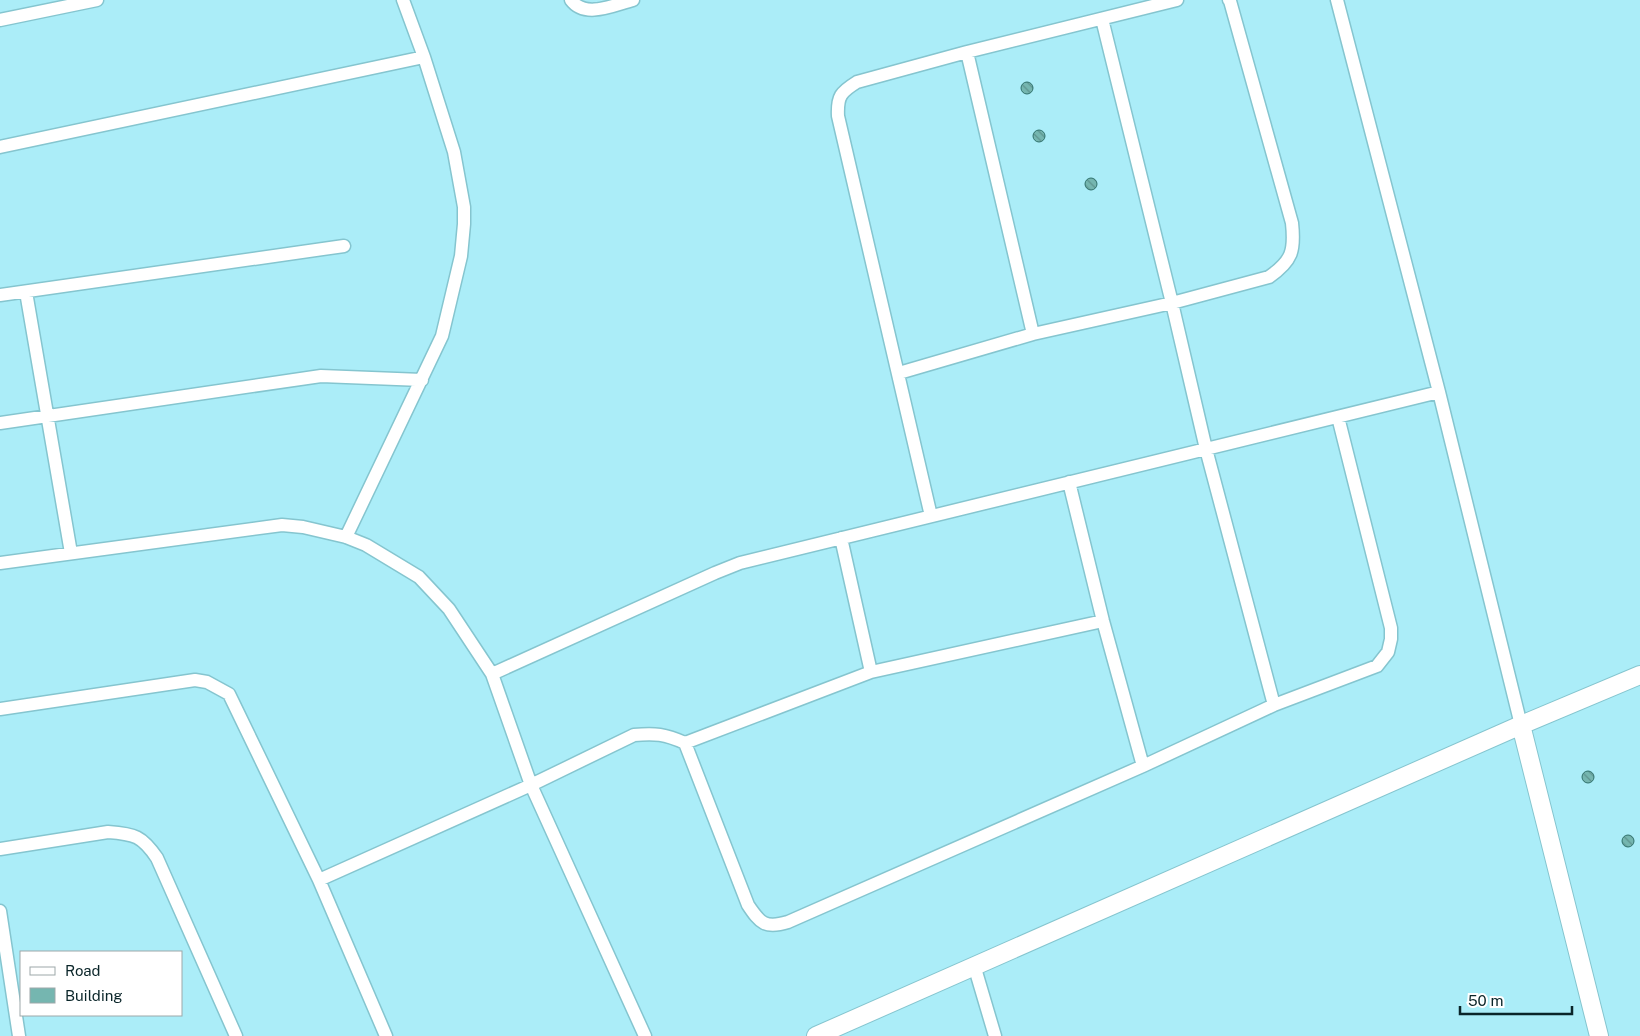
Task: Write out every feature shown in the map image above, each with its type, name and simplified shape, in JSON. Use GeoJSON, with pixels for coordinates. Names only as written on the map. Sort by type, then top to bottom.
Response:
{"type":"FeatureCollection","features":[{"type":"Feature","properties":{"kind":"street"},"geometry":{"type":"LineString","coordinates":[[0,20],[97,0]]}},
{"type":"Feature","properties":{"kind":"street"},"geometry":{"type":"LineString","coordinates":[[346,537],[442,336],[462,256],[464,207],[454,152],[424,57],[403,0]]}},
{"type":"Feature","properties":{"kind":"street"},"geometry":{"type":"LineString","coordinates":[[570,0],[575,6],[590,10],[632,0]]}},
{"type":"Feature","properties":{"kind":"street"},"geometry":{"type":"LineString","coordinates":[[931,516],[838,116],[839,97],[844,90],[857,82],[967,52],[1177,0]]}},
{"type":"Feature","properties":{"kind":"street"},"geometry":{"type":"LineString","coordinates":[[898,373],[1033,334],[1172,303],[1269,277],[1281,269],[1288,259],[1294,243],[1292,223],[1229,0]]}},
{"type":"Feature","properties":{"kind":"street"},"geometry":{"type":"LineString","coordinates":[[1337,0],[1439,392],[1599,1036]]}},
{"type":"Feature","properties":{"kind":"street"},"geometry":{"type":"LineString","coordinates":[[1102,19],[1206,449],[1274,705]]}},
{"type":"Feature","properties":{"kind":"street"},"geometry":{"type":"LineString","coordinates":[[967,52],[1033,334]]}},
{"type":"Feature","properties":{"kind":"street"},"geometry":{"type":"LineString","coordinates":[[0,147],[424,57]]}},
{"type":"Feature","properties":{"kind":"street"},"geometry":{"type":"LineString","coordinates":[[0,295],[344,246]]}},
{"type":"Feature","properties":{"kind":"street"},"geometry":{"type":"LineString","coordinates":[[26,292],[71,553]]}},
{"type":"Feature","properties":{"kind":"street"},"geometry":{"type":"LineString","coordinates":[[0,423],[320,376],[422,380]]}},
{"type":"Feature","properties":{"kind":"street"},"geometry":{"type":"LineString","coordinates":[[492,674],[723,570],[770,555],[1439,392]]}},
{"type":"Feature","properties":{"kind":"street"},"geometry":{"type":"LineString","coordinates":[[319,880],[532,785],[634,735],[652,733],[668,735],[685,743],[748,905],[757,919],[768,925],[779,925],[1143,766],[1274,705],[1377,666],[1388,652],[1391,628],[1338,417]]}},
{"type":"Feature","properties":{"kind":"street"},"geometry":{"type":"LineString","coordinates":[[1069,482],[1103,621],[1143,766]]}},
{"type":"Feature","properties":{"kind":"street"},"geometry":{"type":"LineString","coordinates":[[0,563],[282,526],[303,527],[346,537],[366,545],[419,577],[450,609],[492,674],[532,785],[645,1036]]}},
{"type":"Feature","properties":{"kind":"street"},"geometry":{"type":"LineString","coordinates":[[841,538],[871,672]]}},
{"type":"Feature","properties":{"kind":"street"},"geometry":{"type":"LineString","coordinates":[[685,743],[871,672],[1103,621]]}},
{"type":"Feature","properties":{"kind":"street"},"geometry":{"type":"LineString","coordinates":[[816,1036],[1521,725],[1640,675]]}},
{"type":"Feature","properties":{"kind":"street"},"geometry":{"type":"LineString","coordinates":[[0,709],[196,680],[207,682],[229,694],[319,880],[386,1036]]}},
{"type":"Feature","properties":{"kind":"street"},"geometry":{"type":"LineString","coordinates":[[0,849],[108,832],[123,833],[141,839],[157,858],[236,1036]]}},
{"type":"Feature","properties":{"kind":"street"},"geometry":{"type":"LineString","coordinates":[[0,911],[19,1036]]}},
{"type":"Feature","properties":{"kind":"street"},"geometry":{"type":"LineString","coordinates":[[974,966],[996,1036]]}},
{"type":"Feature","properties":{"kind":"building"},"geometry":{"type":"Polygon","coordinates":[[[1025,82],[1029,82],[1033,88],[1029,94],[1025,94],[1021,90],[1021,86],[1025,82]]]}},
{"type":"Feature","properties":{"kind":"building"},"geometry":{"type":"Polygon","coordinates":[[[1037,130],[1041,130],[1045,136],[1041,142],[1037,142],[1033,138],[1033,134],[1037,130]]]}},
{"type":"Feature","properties":{"kind":"building"},"geometry":{"type":"Polygon","coordinates":[[[1089,178],[1093,178],[1097,184],[1093,190],[1089,190],[1085,186],[1085,182],[1089,178]]]}},
{"type":"Feature","properties":{"kind":"building"},"geometry":{"type":"Polygon","coordinates":[[[1586,771],[1590,771],[1594,777],[1590,783],[1586,783],[1582,779],[1582,775],[1586,771]]]}},
{"type":"Feature","properties":{"kind":"building"},"geometry":{"type":"Polygon","coordinates":[[[1630,835],[1633,836],[1633,846],[1626,847],[1623,846],[1622,839],[1623,836],[1630,835]]]}}]}
